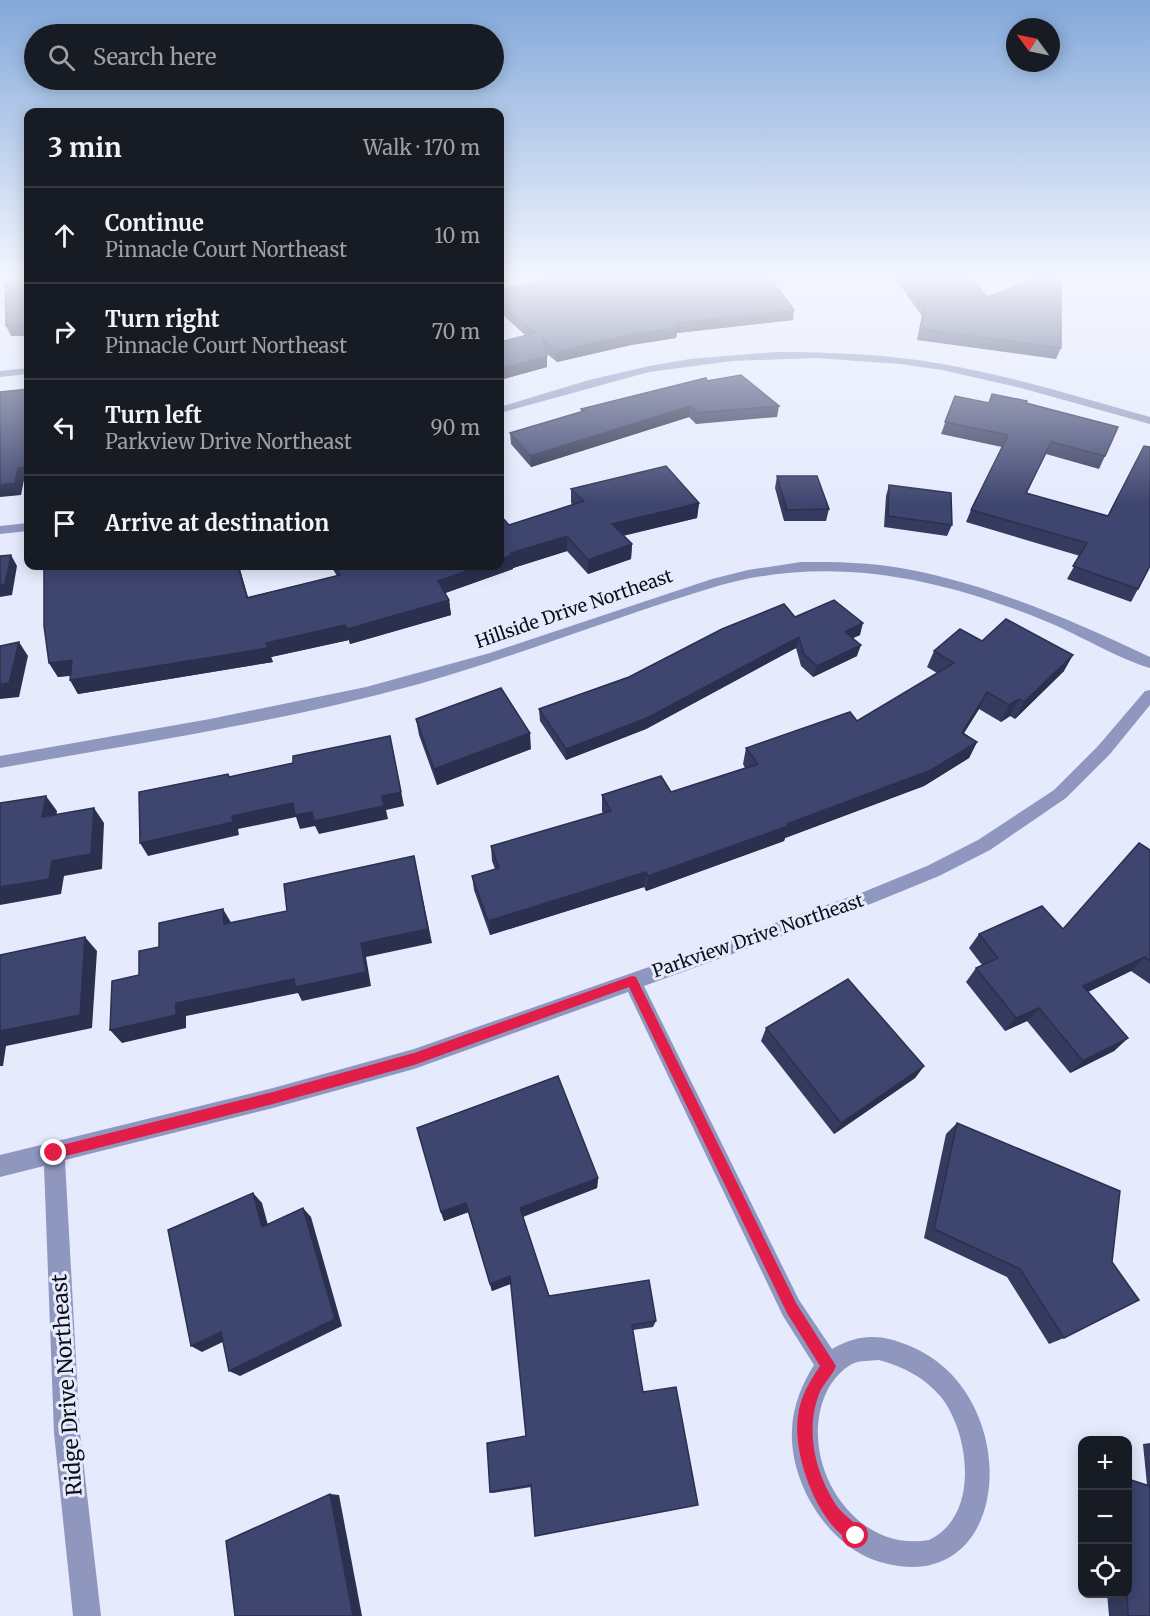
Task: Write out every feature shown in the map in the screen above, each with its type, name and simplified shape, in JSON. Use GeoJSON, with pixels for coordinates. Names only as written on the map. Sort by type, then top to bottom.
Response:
{"type":"FeatureCollection","features":[{"type":"Feature","properties":{"kind":"street"},"geometry":{"type":"LineString","coordinates":[[504,409],[647,369],[746,356],[807,354],[872,358],[982,375],[1150,421]]}},
{"type":"Feature","properties":{"kind":"street"},"geometry":{"type":"LineString","coordinates":[[0,374],[24,371]]}},
{"type":"Feature","properties":{"kind":"street"},"geometry":{"type":"LineString","coordinates":[[0,530],[24,527]]}},
{"type":"Feature","properties":{"kind":"street","name":"Hillside Drive Northeast"},"geometry":{"type":"LineString","coordinates":[[0,762],[317,704],[487,660],[721,581],[778,569],[873,568],[956,584],[1026,606],[1150,663]]}},
{"type":"Feature","properties":{"kind":"street","name":"Parkview Drive Northeast"},"geometry":{"type":"LineString","coordinates":[[0,1166],[273,1098],[414,1059],[867,898],[933,871],[984,845],[1060,794],[1104,750],[1150,695]]}},
{"type":"Feature","properties":{"kind":"street"},"geometry":{"type":"LineString","coordinates":[[632,981],[791,1308],[829,1366]]}},
{"type":"Feature","properties":{"kind":"street","name":"Ridge Drive Northeast"},"geometry":{"type":"LineString","coordinates":[[54,1153],[67,1432],[87,1616]]}},
{"type":"Feature","properties":{"kind":"street"},"geometry":{"type":"LineString","coordinates":[[879,1348],[907,1355],[933,1372],[956,1399],[972,1431],[979,1467],[975,1500],[971,1510],[962,1529],[941,1548],[914,1556],[885,1552],[856,1536],[832,1512],[815,1481],[805,1448],[805,1416],[813,1388],[829,1366],[852,1352],[879,1348]]}},
{"type":"Feature","properties":{"kind":"building"},"geometry":{"type":"Polygon","coordinates":[[[504,353],[546,353],[547,356],[504,368],[504,353]]]}},
{"type":"Feature","properties":{"kind":"building"},"geometry":{"type":"Polygon","coordinates":[[[741,375],[779,406],[698,413],[690,406],[530,456],[510,433],[584,411],[581,409],[706,378],[707,381],[741,375]]]}},
{"type":"Feature","properties":{"kind":"building"},"geometry":{"type":"Polygon","coordinates":[[[24,389],[24,467],[18,468],[15,483],[0,485],[0,392],[24,389]]]}},
{"type":"Feature","properties":{"kind":"building"},"geometry":{"type":"Polygon","coordinates":[[[992,394],[1027,401],[1026,403],[1118,427],[1105,456],[1051,442],[1026,493],[1108,516],[1144,446],[1150,447],[1150,566],[1138,589],[1073,566],[1087,543],[971,510],[1008,435],[945,422],[955,396],[989,403],[992,394]]]}},
{"type":"Feature","properties":{"kind":"building"},"geometry":{"type":"Polygon","coordinates":[[[666,466],[699,503],[612,524],[632,544],[588,560],[567,536],[511,553],[512,555],[504,558],[504,519],[509,525],[584,501],[571,489],[666,466]]]}},
{"type":"Feature","properties":{"kind":"building"},"geometry":{"type":"Polygon","coordinates":[[[777,476],[817,476],[829,509],[787,510],[777,476]]]}},
{"type":"Feature","properties":{"kind":"building"},"geometry":{"type":"Polygon","coordinates":[[[889,485],[951,493],[952,525],[888,516],[889,485]]]}},
{"type":"Feature","properties":{"kind":"building"},"geometry":{"type":"Polygon","coordinates":[[[11,555],[5,584],[0,585],[0,556],[11,555]]]}},
{"type":"Feature","properties":{"kind":"building"},"geometry":{"type":"Polygon","coordinates":[[[44,570],[239,570],[247,598],[340,575],[337,570],[470,570],[438,581],[449,600],[347,629],[345,625],[266,643],[268,648],[70,680],[72,660],[49,663],[44,626],[44,570]]]}},
{"type":"Feature","properties":{"kind":"building"},"geometry":{"type":"Polygon","coordinates":[[[834,600],[863,623],[845,632],[861,645],[817,666],[804,654],[799,637],[647,718],[566,749],[539,709],[629,677],[722,629],[784,604],[795,617],[834,600]]]}},
{"type":"Feature","properties":{"kind":"building"},"geometry":{"type":"Polygon","coordinates":[[[1006,619],[1073,655],[1024,702],[1019,699],[1009,705],[987,692],[962,733],[977,742],[931,770],[787,824],[788,826],[648,876],[646,872],[488,921],[472,876],[499,868],[491,846],[611,811],[602,795],[661,776],[671,792],[758,764],[746,748],[850,712],[857,721],[954,663],[934,651],[960,629],[982,641],[1006,619]]]}},
{"type":"Feature","properties":{"kind":"building"},"geometry":{"type":"Polygon","coordinates":[[[19,642],[9,683],[0,684],[0,646],[19,642]]]}},
{"type":"Feature","properties":{"kind":"building"},"geometry":{"type":"Polygon","coordinates":[[[501,688],[530,733],[434,769],[416,719],[501,688]]]}},
{"type":"Feature","properties":{"kind":"building"},"geometry":{"type":"Polygon","coordinates":[[[390,736],[401,792],[382,796],[384,806],[314,821],[312,812],[295,815],[293,803],[232,816],[233,822],[140,843],[139,792],[228,774],[229,777],[293,763],[293,756],[390,736]]]}},
{"type":"Feature","properties":{"kind":"building"},"geometry":{"type":"Polygon","coordinates":[[[46,796],[42,817],[94,808],[91,854],[52,861],[49,879],[0,887],[0,803],[46,796]]]}},
{"type":"Feature","properties":{"kind":"building"},"geometry":{"type":"Polygon","coordinates":[[[1139,843],[1150,850],[1150,961],[1145,957],[1083,986],[1128,1038],[1083,1061],[1039,1008],[1016,1018],[976,968],[998,958],[979,934],[1042,906],[1063,929],[1139,843]]]}},
{"type":"Feature","properties":{"kind":"building"},"geometry":{"type":"Polygon","coordinates":[[[414,856],[428,929],[361,943],[366,972],[295,987],[294,979],[176,1003],[176,1015],[110,1030],[112,981],[139,975],[139,951],[159,947],[159,923],[223,909],[224,924],[287,911],[284,884],[414,856]]]}},
{"type":"Feature","properties":{"kind":"building"},"geometry":{"type":"Polygon","coordinates":[[[85,937],[80,1015],[0,1031],[0,955],[85,937]]]}},
{"type":"Feature","properties":{"kind":"building"},"geometry":{"type":"Polygon","coordinates":[[[848,979],[924,1066],[841,1123],[766,1028],[848,979]]]}},
{"type":"Feature","properties":{"kind":"building"},"geometry":{"type":"Polygon","coordinates":[[[558,1076],[598,1178],[520,1208],[549,1296],[649,1280],[656,1321],[632,1325],[643,1392],[676,1387],[698,1505],[535,1536],[531,1485],[490,1492],[487,1443],[526,1436],[510,1276],[490,1284],[466,1203],[441,1212],[417,1128],[558,1076]]]}},
{"type":"Feature","properties":{"kind":"building"},"geometry":{"type":"Polygon","coordinates":[[[957,1123],[1120,1191],[1112,1262],[1139,1300],[1064,1338],[1020,1269],[934,1229],[957,1123]]]}},
{"type":"Feature","properties":{"kind":"building"},"geometry":{"type":"Polygon","coordinates":[[[253,1193],[262,1227],[303,1208],[335,1319],[229,1371],[221,1332],[191,1346],[168,1230],[253,1193]]]}},
{"type":"Feature","properties":{"kind":"building"},"geometry":{"type":"Polygon","coordinates":[[[1132,1480],[1150,1486],[1150,1616],[1128,1616],[1127,1598],[1132,1598],[1132,1480]]]}},
{"type":"Feature","properties":{"kind":"building"},"geometry":{"type":"Polygon","coordinates":[[[330,1494],[353,1616],[235,1616],[226,1541],[330,1494]]]}},
{"type":"Feature","properties":{"kind":"route"},"geometry":{"type":"LineString","coordinates":[[54,1153],[273,1098],[414,1059],[632,981],[791,1308],[829,1366],[813,1388],[805,1416],[805,1448],[815,1481],[832,1512],[856,1536]]}}]}
